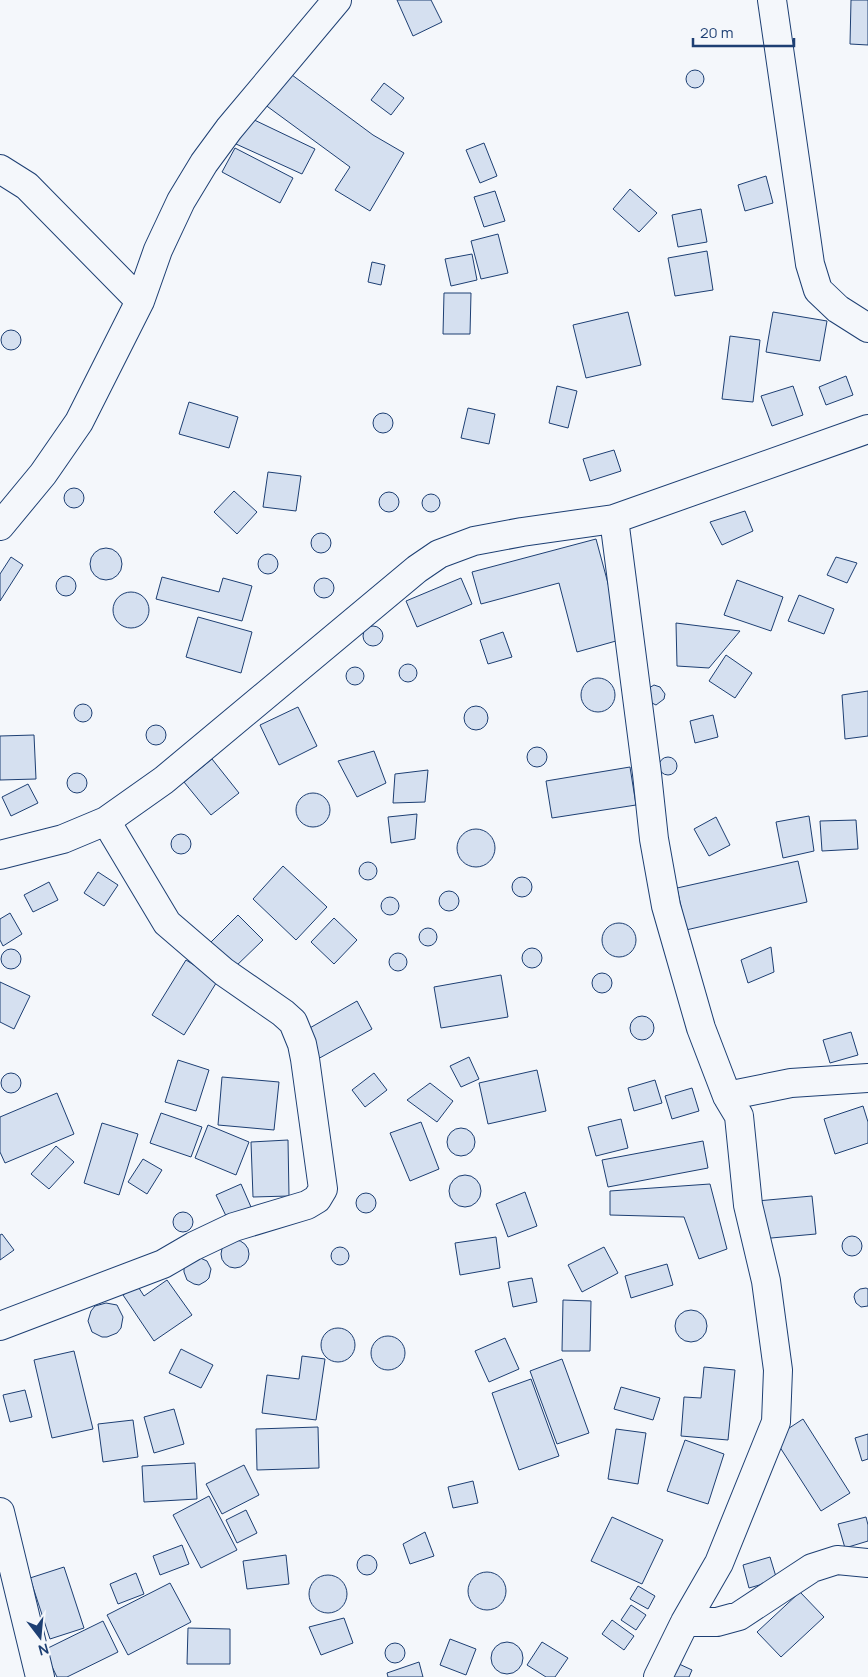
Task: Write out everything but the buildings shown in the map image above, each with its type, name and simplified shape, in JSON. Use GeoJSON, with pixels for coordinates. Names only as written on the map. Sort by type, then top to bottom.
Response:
{"type":"FeatureCollection","features":[{"type":"Feature","properties":{"kind":"street"},"geometry":{"type":"LineString","coordinates":[[0,526],[43,474],[79,422],[140,301],[158,250],[204,164],[229,129],[337,0]]}},
{"type":"Feature","properties":{"kind":"street"},"geometry":{"type":"LineString","coordinates":[[772,0],[810,264],[818,290],[838,310],[868,328]]}},
{"type":"Feature","properties":{"kind":"street"},"geometry":{"type":"LineString","coordinates":[[0,168],[27,186],[140,301]]}},
{"type":"Feature","properties":{"kind":"street"},"geometry":{"type":"LineString","coordinates":[[0,854],[63,839],[106,822],[164,780],[416,569],[439,554],[474,541],[503,535],[614,519],[868,429]]}},
{"type":"Feature","properties":{"kind":"street"},"geometry":{"type":"LineString","coordinates":[[614,519],[654,839],[666,906],[702,1028],[727,1096],[739,1116],[748,1205],[766,1281],[778,1370],[776,1422],[719,1563],[684,1622],[658,1677]]}},
{"type":"Feature","properties":{"kind":"street"},"geometry":{"type":"LineString","coordinates":[[0,1326],[163,1264],[194,1246],[234,1227],[306,1205],[317,1199],[323,1189],[302,1044],[293,1022],[224,972],[167,923],[106,822]]}},
{"type":"Feature","properties":{"kind":"street"},"geometry":{"type":"LineString","coordinates":[[727,1096],[791,1083],[868,1078]]}},
{"type":"Feature","properties":{"kind":"street"},"geometry":{"type":"LineString","coordinates":[[0,1512],[40,1677]]}},
{"type":"Feature","properties":{"kind":"street"},"geometry":{"type":"LineString","coordinates":[[684,1622],[717,1622],[738,1616],[812,1568],[837,1560],[868,1563]]}}]}
